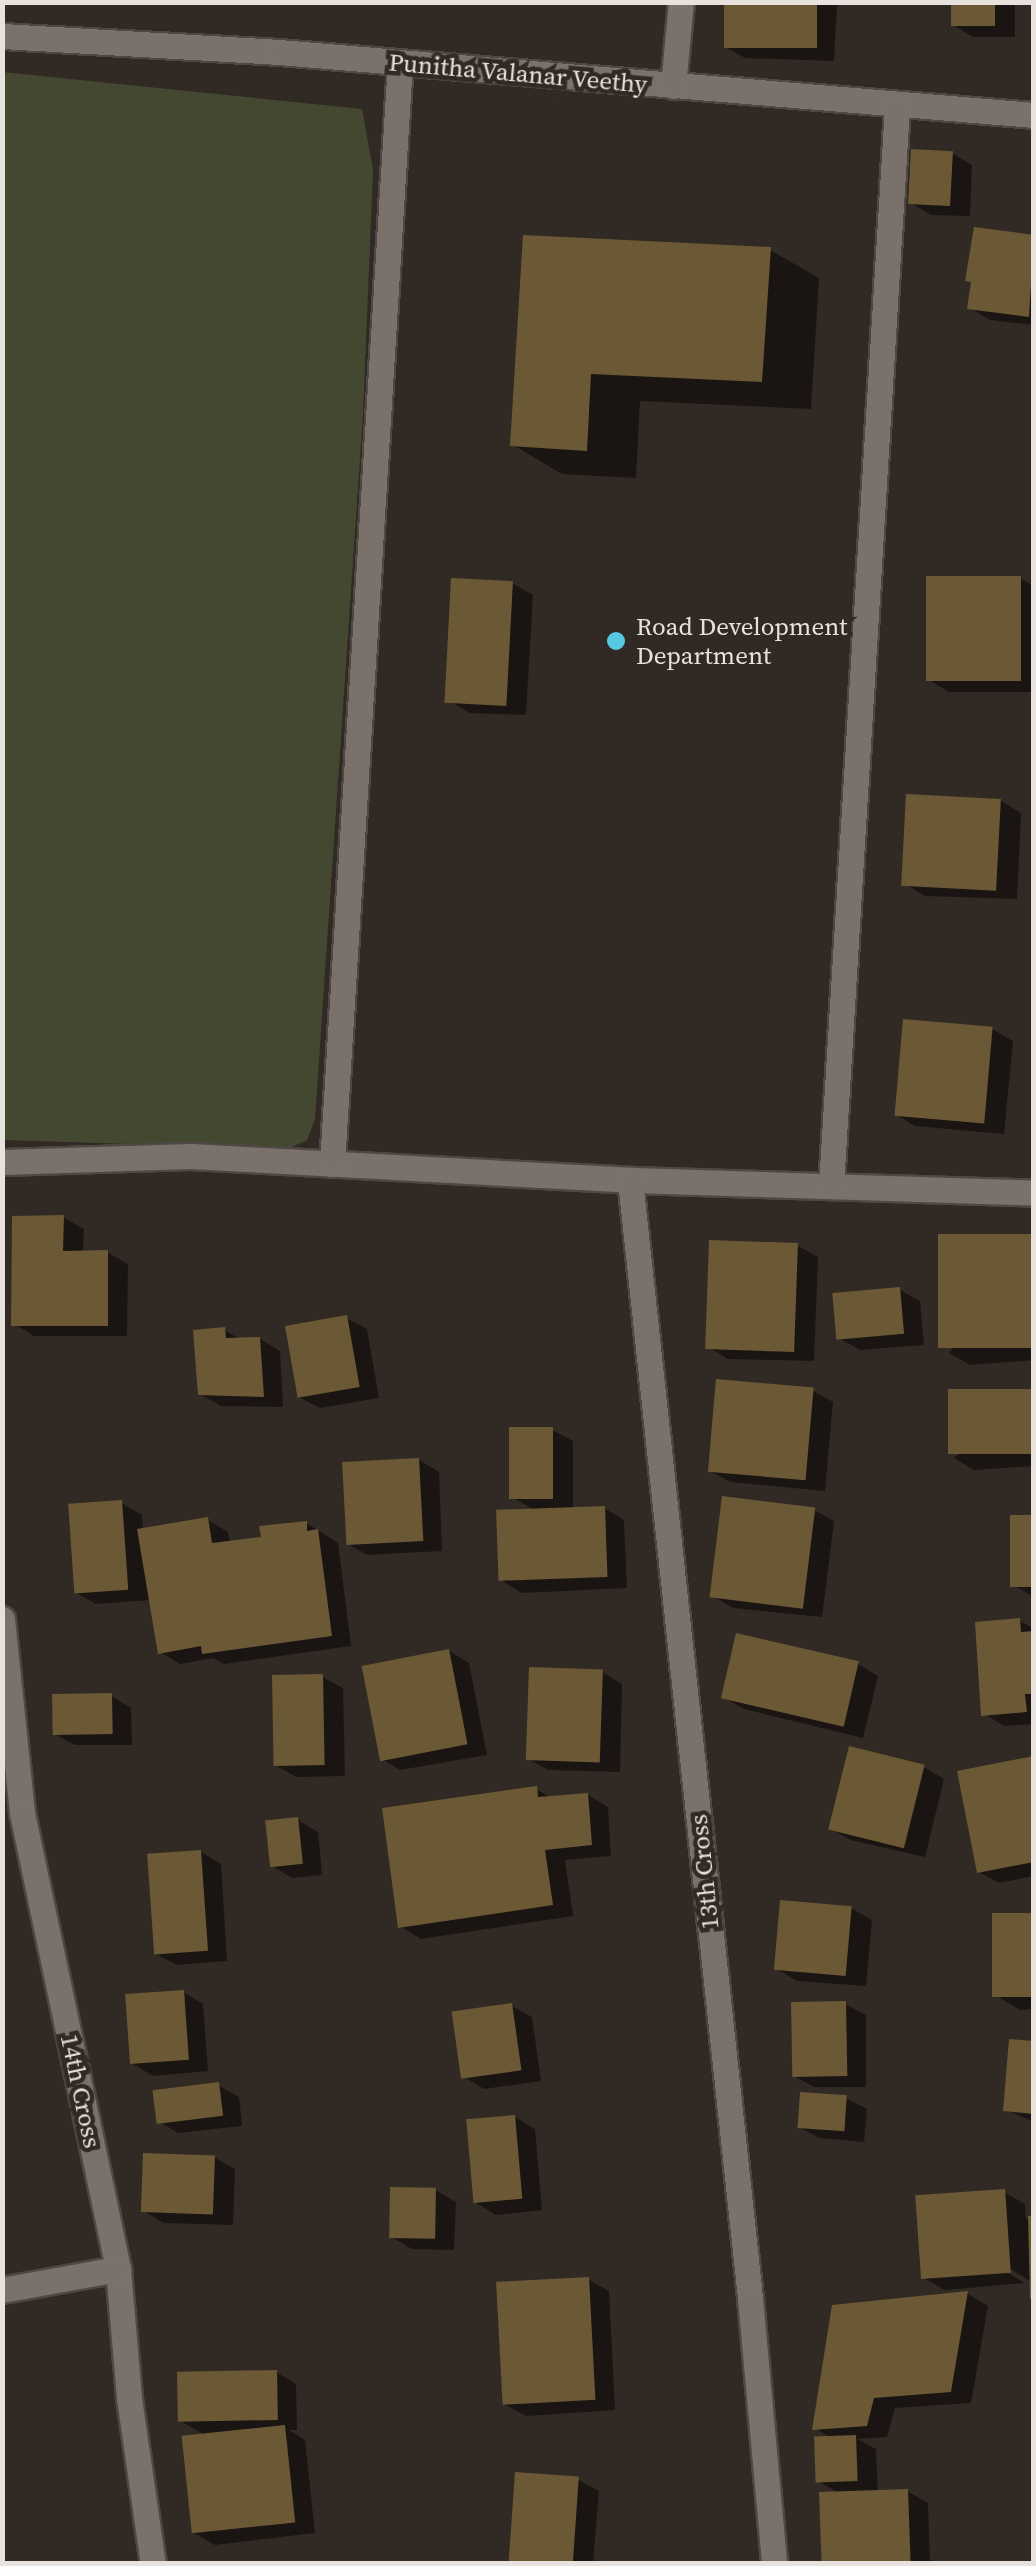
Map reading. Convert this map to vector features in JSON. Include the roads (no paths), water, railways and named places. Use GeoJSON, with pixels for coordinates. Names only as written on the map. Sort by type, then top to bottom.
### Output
{"type":"FeatureCollection","features":[{"type":"Feature","properties":{"kind":"street"},"geometry":{"type":"LineString","coordinates":[[673,86],[681,2]]}},
{"type":"Feature","properties":{"kind":"street","name":"Punitha Valanar Veethy"},"geometry":{"type":"LineString","coordinates":[[2,36],[1034,115]]}},
{"type":"Feature","properties":{"kind":"street"},"geometry":{"type":"LineString","coordinates":[[332,1164],[400,64]]}},
{"type":"Feature","properties":{"kind":"street"},"geometry":{"type":"LineString","coordinates":[[832,1186],[897,106]]}},
{"type":"Feature","properties":{"kind":"street"},"geometry":{"type":"LineString","coordinates":[[2,1162],[191,1156],[630,1180],[1034,1193]]}},
{"type":"Feature","properties":{"kind":"street","name":"13th Cross"},"geometry":{"type":"LineString","coordinates":[[630,1180],[748,2278],[774,2564]]}},
{"type":"Feature","properties":{"kind":"street","name":"14th Cross"},"geometry":{"type":"LineString","coordinates":[[2,1620],[22,1813],[118,2269],[129,2398],[152,2564]]}},
{"type":"Feature","properties":{"kind":"street"},"geometry":{"type":"LineString","coordinates":[[2,2290],[118,2269]]}},
{"type":"Feature","properties":{"kind":"place","name":"Road Development Department"},"geometry":{"type":"Point","coordinates":[616,641]}}]}
